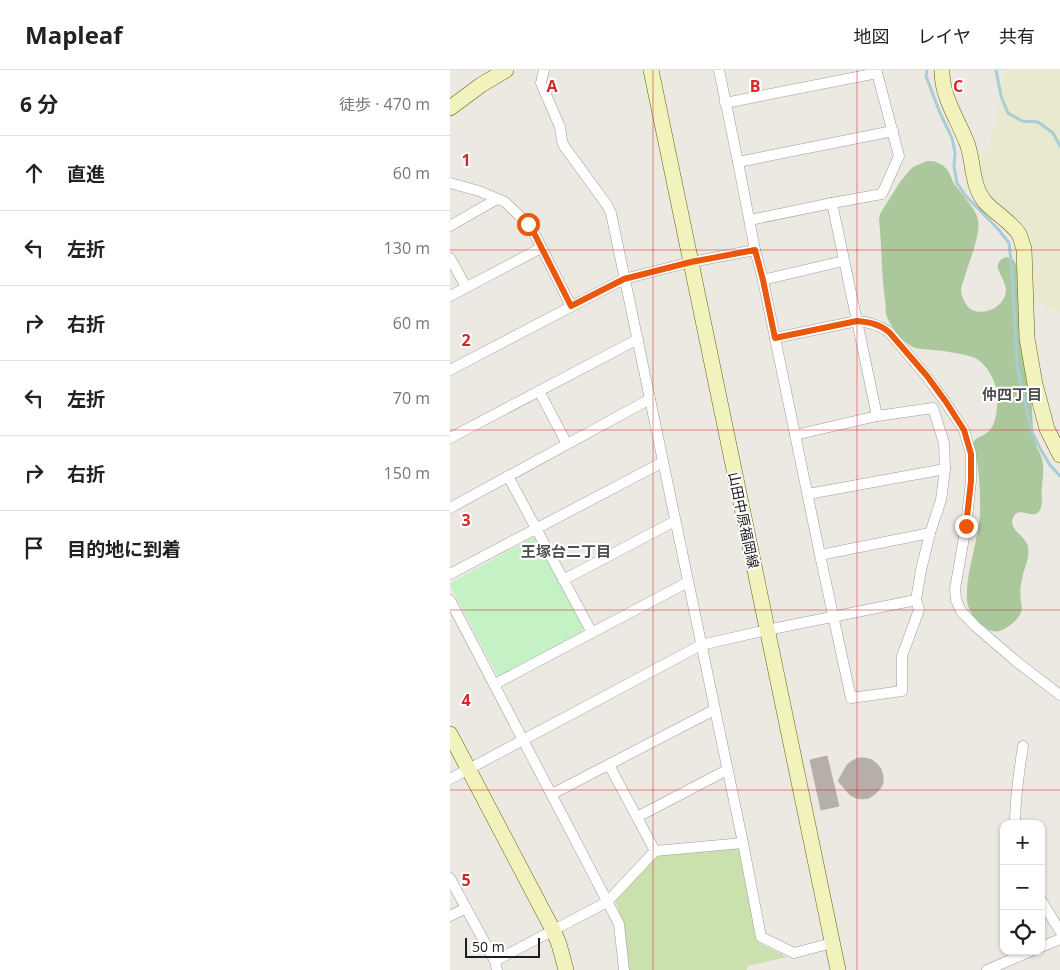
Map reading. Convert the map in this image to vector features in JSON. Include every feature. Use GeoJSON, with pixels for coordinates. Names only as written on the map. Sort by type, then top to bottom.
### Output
{"type":"FeatureCollection","features":[{"type":"Feature","properties":{"kind":"main road"},"geometry":{"type":"LineString","coordinates":[[450,108],[481,85],[506,70]]}},
{"type":"Feature","properties":{"kind":"main road","name":"山田中原福岡線"},"geometry":{"type":"LineString","coordinates":[[651,70],[838,970]]}},
{"type":"Feature","properties":{"kind":"main road"},"geometry":{"type":"LineString","coordinates":[[942,70],[942,78],[952,112],[967,144],[976,184],[984,201],[1019,234],[1024,248],[1027,338],[1030,356],[1047,429],[1060,455]]}},
{"type":"Feature","properties":{"kind":"main road"},"geometry":{"type":"LineString","coordinates":[[450,734],[560,944],[566,970]]}},
{"type":"Feature","properties":{"kind":"street"},"geometry":{"type":"LineString","coordinates":[[544,70],[541,83],[560,127],[564,146],[608,205],[613,224],[761,937],[794,952],[832,942]]}},
{"type":"Feature","properties":{"kind":"street"},"geometry":{"type":"LineString","coordinates":[[719,70],[755,250],[763,280],[794,435],[851,698],[902,690],[902,656],[919,610],[916,600],[921,570],[941,500],[945,469],[944,444],[933,408],[877,416],[794,435]]}},
{"type":"Feature","properties":{"kind":"street"},"geometry":{"type":"LineString","coordinates":[[725,103],[875,72],[899,156],[882,194],[750,220]]}},
{"type":"Feature","properties":{"kind":"street"},"geometry":{"type":"LineString","coordinates":[[738,162],[893,131]]}},
{"type":"Feature","properties":{"kind":"street"},"geometry":{"type":"LineString","coordinates":[[450,183],[480,191],[505,202],[528,224],[571,306]]}},
{"type":"Feature","properties":{"kind":"street"},"geometry":{"type":"LineString","coordinates":[[450,226],[497,199]]}},
{"type":"Feature","properties":{"kind":"street"},"geometry":{"type":"LineString","coordinates":[[832,204],[877,416]]}},
{"type":"Feature","properties":{"kind":"street"},"geometry":{"type":"LineString","coordinates":[[450,296],[541,248]]}},
{"type":"Feature","properties":{"kind":"street"},"geometry":{"type":"LineString","coordinates":[[450,370],[624,279],[691,262],[755,250]]}},
{"type":"Feature","properties":{"kind":"street"},"geometry":{"type":"LineString","coordinates":[[450,258],[466,288]]}},
{"type":"Feature","properties":{"kind":"street"},"geometry":{"type":"LineString","coordinates":[[763,280],[844,261]]}},
{"type":"Feature","properties":{"kind":"street"},"geometry":{"type":"LineString","coordinates":[[775,338],[857,321],[868,322],[882,327],[889,332],[927,376],[964,430],[971,454],[971,481],[966,526],[955,589],[956,600],[961,610],[975,626],[1017,662],[1060,694]]}},
{"type":"Feature","properties":{"kind":"street"},"geometry":{"type":"LineString","coordinates":[[450,438],[638,339]]}},
{"type":"Feature","properties":{"kind":"street"},"geometry":{"type":"LineString","coordinates":[[539,391],[567,444]]}},
{"type":"Feature","properties":{"kind":"street"},"geometry":{"type":"LineString","coordinates":[[450,508],[650,399]]}},
{"type":"Feature","properties":{"kind":"street"},"geometry":{"type":"LineString","coordinates":[[450,574],[663,462]]}},
{"type":"Feature","properties":{"kind":"street"},"geometry":{"type":"LineString","coordinates":[[808,494],[945,469]]}},
{"type":"Feature","properties":{"kind":"street"},"geometry":{"type":"LineString","coordinates":[[508,476],[592,633]]}},
{"type":"Feature","properties":{"kind":"street"},"geometry":{"type":"LineString","coordinates":[[563,580],[675,521]]}},
{"type":"Feature","properties":{"kind":"street"},"geometry":{"type":"LineString","coordinates":[[820,555],[930,534]]}},
{"type":"Feature","properties":{"kind":"street"},"geometry":{"type":"LineString","coordinates":[[495,684],[688,582]]}},
{"type":"Feature","properties":{"kind":"street"},"geometry":{"type":"LineString","coordinates":[[450,600],[619,924],[624,970]]}},
{"type":"Feature","properties":{"kind":"street"},"geometry":{"type":"LineString","coordinates":[[450,780],[701,645],[916,600]]}},
{"type":"Feature","properties":{"kind":"street"},"geometry":{"type":"LineString","coordinates":[[552,794],[714,710]]}},
{"type":"Feature","properties":{"kind":"street"},"geometry":{"type":"LineString","coordinates":[[1015,820],[1016,797],[1023,746]]}},
{"type":"Feature","properties":{"kind":"street"},"geometry":{"type":"LineString","coordinates":[[609,765],[655,851]]}},
{"type":"Feature","properties":{"kind":"street"},"geometry":{"type":"LineString","coordinates":[[637,817],[727,770]]}},
{"type":"Feature","properties":{"kind":"street"},"geometry":{"type":"LineString","coordinates":[[450,878],[496,965],[552,930],[607,902],[655,851],[743,843]]}},
{"type":"Feature","properties":{"kind":"street"},"geometry":{"type":"LineString","coordinates":[[1045,907],[1060,931]]}},
{"type":"Feature","properties":{"kind":"street"},"geometry":{"type":"LineString","coordinates":[[450,916],[466,908]]}},
{"type":"Feature","properties":{"kind":"street"},"geometry":{"type":"LineString","coordinates":[[1045,945],[1060,939]]}},
{"type":"Feature","properties":{"kind":"street"},"geometry":{"type":"LineString","coordinates":[[987,970],[1022,955]]}},
{"type":"Feature","properties":{"kind":"green space"},"geometry":{"type":"Polygon","coordinates":[[[1004,70],[1060,70],[1060,314],[1033,298],[1030,234],[986,193],[976,155],[989,148],[1004,70]]]}},
{"type":"Feature","properties":{"kind":"green space"},"geometry":{"type":"Polygon","coordinates":[[[927,161],[936,162],[946,169],[977,216],[978,233],[961,289],[963,299],[968,307],[977,312],[983,312],[999,305],[1003,300],[1006,289],[998,266],[1002,259],[1006,257],[1013,259],[1018,271],[1019,314],[1031,388],[1033,429],[1036,446],[1043,463],[1042,502],[1037,513],[1017,513],[1012,521],[1015,529],[1027,543],[1028,559],[1021,585],[1021,612],[1013,623],[1000,631],[991,631],[981,624],[970,611],[967,600],[968,576],[980,515],[979,473],[973,444],[976,439],[991,429],[993,424],[997,402],[994,382],[986,368],[975,358],[911,346],[894,329],[886,313],[880,214],[909,171],[913,167],[927,161]]]}},
{"type":"Feature","properties":{"kind":"green space"},"geometry":{"type":"Polygon","coordinates":[[[532,538],[537,538],[584,627],[581,633],[497,675],[450,585],[532,538]]]}},
{"type":"Feature","properties":{"kind":"green space"},"geometry":{"type":"Polygon","coordinates":[[[739,846],[759,943],[787,957],[747,966],[747,970],[629,970],[624,927],[615,900],[654,856],[739,846]]]}},
{"type":"Feature","properties":{"kind":"building"},"geometry":{"type":"Polygon","coordinates":[[[827,756],[839,806],[821,810],[810,760],[827,756]]]}},
{"type":"Feature","properties":{"kind":"building"},"geometry":{"type":"Polygon","coordinates":[[[858,758],[872,760],[881,769],[883,776],[883,783],[880,789],[869,798],[856,798],[850,795],[838,781],[847,765],[858,758]]]}},
{"type":"Feature","properties":{"kind":"waterway"},"geometry":{"type":"LineString","coordinates":[[927,70],[926,76],[952,138],[957,183],[965,195],[1009,243],[1017,365],[1026,407],[1032,432],[1050,465],[1060,476]]}},
{"type":"Feature","properties":{"kind":"waterway"},"geometry":{"type":"LineString","coordinates":[[996,70],[1001,96],[1008,113],[1022,121],[1038,122],[1053,133],[1060,146]]}},
{"type":"Feature","properties":{"kind":"district","name":"仲四丁目"},"geometry":{"type":"Point","coordinates":[1012,394]}},
{"type":"Feature","properties":{"kind":"district","name":"王塚台二丁目"},"geometry":{"type":"Point","coordinates":[566,551]}},
{"type":"Feature","properties":{"kind":"route"},"geometry":{"type":"LineString","coordinates":[[528,224],[571,306],[624,279],[691,262],[755,250],[775,338],[857,321],[868,322],[882,327],[889,332],[927,376],[964,430],[971,454],[971,481],[966,526]]}}]}
